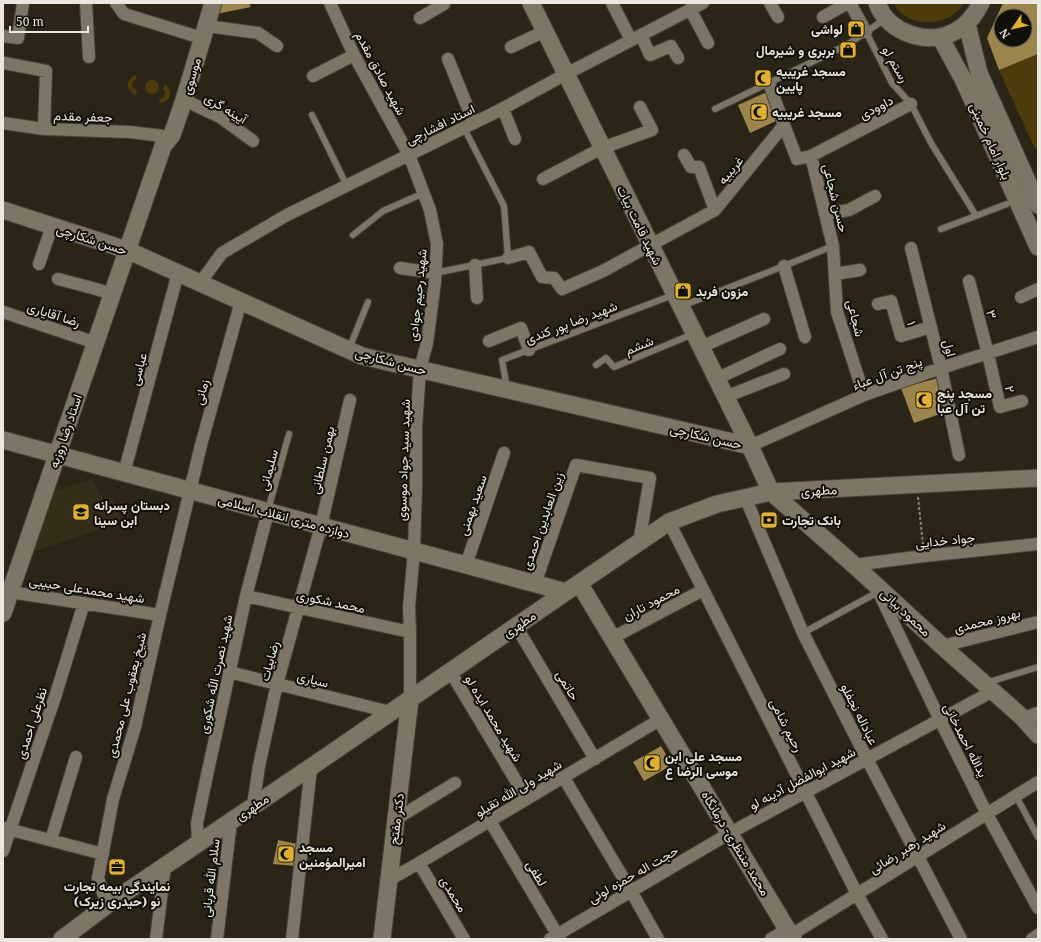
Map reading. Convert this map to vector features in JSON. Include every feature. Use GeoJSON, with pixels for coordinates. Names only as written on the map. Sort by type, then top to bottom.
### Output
{"type":"FeatureCollection","features":[{"type":"Feature","properties":{"kind":"main road","name":"موسوی"},"geometry":{"type":"LineString","coordinates":[[128,250],[163,141],[202,3]]}},
{"type":"Feature","properties":{"kind":"main road","name":"موسوی"},"geometry":{"type":"LineString","coordinates":[[163,141],[172,135],[214,3]]}},
{"type":"Feature","properties":{"kind":"main road","name":"شهید قامت بیات"},"geometry":{"type":"LineString","coordinates":[[531,3],[750,446],[771,492]]}},
{"type":"Feature","properties":{"kind":"main road"},"geometry":{"type":"LineString","coordinates":[[877,3],[886,18],[897,28],[911,35],[925,38],[940,37],[954,32],[967,24],[981,3]]}},
{"type":"Feature","properties":{"kind":"main road","name":"بلوار امام خمینی"},"geometry":{"type":"LineString","coordinates":[[967,24],[979,72],[1038,205]]}},
{"type":"Feature","properties":{"kind":"main road","name":"بلوار امام خمینی"},"geometry":{"type":"LineString","coordinates":[[940,37],[963,79],[1038,247]]}},
{"type":"Feature","properties":{"kind":"main road","name":"حسن شکارچی"},"geometry":{"type":"LineString","coordinates":[[3,210],[128,250],[362,356],[750,446]]}},
{"type":"Feature","properties":{"kind":"main road","name":"استاد رضا روزبه"},"geometry":{"type":"LineString","coordinates":[[6,599],[128,250]]}},
{"type":"Feature","properties":{"kind":"main road","name":"دوازده متری انقلاب اسلامی"},"geometry":{"type":"LineString","coordinates":[[3,440],[535,584],[573,587]]}},
{"type":"Feature","properties":{"kind":"main road","name":"مطهری"},"geometry":{"type":"LineString","coordinates":[[62,939],[77,933],[107,906],[669,522],[717,504],[771,492],[1038,478]]}},
{"type":"Feature","properties":{"kind":"main road","name":"محمود بیاتی"},"geometry":{"type":"LineString","coordinates":[[771,492],[989,687],[1030,715],[1038,736]]}},
{"type":"Feature","properties":{"kind":"main road","name":"محمد منتظری- درمانگاه"},"geometry":{"type":"LineString","coordinates":[[573,587],[612,638],[790,934]]}},
{"type":"Feature","properties":{"kind":"main road","name":"دکتر مفتح"},"geometry":{"type":"LineString","coordinates":[[382,939],[410,698]]}},
{"type":"Feature","properties":{"kind":"street"},"geometry":{"type":"LineString","coordinates":[[3,36],[18,38],[23,3]]}},
{"type":"Feature","properties":{"kind":"street"},"geometry":{"type":"LineString","coordinates":[[86,3],[89,57]]}},
{"type":"Feature","properties":{"kind":"street"},"geometry":{"type":"LineString","coordinates":[[116,3],[124,14],[192,35]]}},
{"type":"Feature","properties":{"kind":"street","name":"شهید صادق مقدم"},"geometry":{"type":"LineString","coordinates":[[330,3],[354,55],[409,155]]}},
{"type":"Feature","properties":{"kind":"street"},"geometry":{"type":"LineString","coordinates":[[420,18],[444,3]]}},
{"type":"Feature","properties":{"kind":"street"},"geometry":{"type":"LineString","coordinates":[[612,3],[636,38],[650,55],[671,46],[678,58]]}},
{"type":"Feature","properties":{"kind":"street","name":"استاد افشارچی"},"geometry":{"type":"LineString","coordinates":[[200,283],[222,253],[287,215],[469,126],[703,3]]}},
{"type":"Feature","properties":{"kind":"street"},"geometry":{"type":"LineString","coordinates":[[770,3],[778,17]]}},
{"type":"Feature","properties":{"kind":"street"},"geometry":{"type":"LineString","coordinates":[[823,17],[849,3],[866,32]]}},
{"type":"Feature","properties":{"kind":"street"},"geometry":{"type":"LineString","coordinates":[[690,9],[708,43]]}},
{"type":"Feature","properties":{"kind":"street"},"geometry":{"type":"LineString","coordinates":[[207,26],[258,33],[277,46]]}},
{"type":"Feature","properties":{"kind":"street"},"geometry":{"type":"LineString","coordinates":[[511,47],[545,31]]}},
{"type":"Feature","properties":{"kind":"street"},"geometry":{"type":"LineString","coordinates":[[313,76],[354,55]]}},
{"type":"Feature","properties":{"kind":"street"},"geometry":{"type":"LineString","coordinates":[[448,59],[469,126]]}},
{"type":"Feature","properties":{"kind":"street"},"geometry":{"type":"LineString","coordinates":[[4,63],[46,71],[44,129]]}},
{"type":"Feature","properties":{"kind":"street"},"geometry":{"type":"LineString","coordinates":[[769,83],[797,159],[811,156]]}},
{"type":"Feature","properties":{"kind":"street","name":"آیینه گری"},"geometry":{"type":"LineString","coordinates":[[184,100],[220,117],[253,141]]}},
{"type":"Feature","properties":{"kind":"street","name":"داوودی"},"geometry":{"type":"LineString","coordinates":[[811,156],[911,104]]}},
{"type":"Feature","properties":{"kind":"street"},"geometry":{"type":"LineString","coordinates":[[543,180],[602,148],[652,130],[640,107]]}},
{"type":"Feature","properties":{"kind":"street"},"geometry":{"type":"LineString","coordinates":[[502,109],[515,139]]}},
{"type":"Feature","properties":{"kind":"street","name":"جعفر مقدم"},"geometry":{"type":"LineString","coordinates":[[3,123],[44,129],[130,132],[163,141]]}},
{"type":"Feature","properties":{"kind":"street","name":"غریبیه"},"geometry":{"type":"LineString","coordinates":[[508,258],[529,252],[542,277],[554,278],[562,289],[603,270],[715,210],[784,125]]}},
{"type":"Feature","properties":{"kind":"street","name":"شهید رحیم جوادی"},"geometry":{"type":"LineString","coordinates":[[409,155],[430,210],[437,244],[435,282],[427,343],[420,369]]}},
{"type":"Feature","properties":{"kind":"street"},"geometry":{"type":"LineString","coordinates":[[684,156],[690,167],[699,166],[715,210]]}},
{"type":"Feature","properties":{"kind":"street","name":"حسن شجاعی"},"geometry":{"type":"LineString","coordinates":[[811,156],[833,246]]}},
{"type":"Feature","properties":{"kind":"street"},"geometry":{"type":"LineString","coordinates":[[825,214],[849,210],[875,196]]}},
{"type":"Feature","properties":{"kind":"street"},"geometry":{"type":"LineString","coordinates":[[39,264],[52,226]]}},
{"type":"Feature","properties":{"kind":"street","name":"شجاعی"},"geometry":{"type":"LineString","coordinates":[[833,246],[837,312],[864,395]]}},
{"type":"Feature","properties":{"kind":"street","name":"اول"},"geometry":{"type":"LineString","coordinates":[[911,248],[941,368],[959,455]]}},
{"type":"Feature","properties":{"kind":"street"},"geometry":{"type":"LineString","coordinates":[[476,265],[477,298]]}},
{"type":"Feature","properties":{"kind":"street"},"geometry":{"type":"LineString","coordinates":[[784,266],[805,337]]}},
{"type":"Feature","properties":{"kind":"street"},"geometry":{"type":"LineString","coordinates":[[400,268],[435,273]]}},
{"type":"Feature","properties":{"kind":"street"},"geometry":{"type":"LineString","coordinates":[[835,274],[860,270]]}},
{"type":"Feature","properties":{"kind":"street","name":"عباسی"},"geometry":{"type":"LineString","coordinates":[[124,473],[178,273]]}},
{"type":"Feature","properties":{"kind":"street"},"geometry":{"type":"LineString","coordinates":[[58,279],[112,294]]}},
{"type":"Feature","properties":{"kind":"street","name":"۳"},"geometry":{"type":"LineString","coordinates":[[969,281],[988,354]]}},
{"type":"Feature","properties":{"kind":"street"},"geometry":{"type":"LineString","coordinates":[[1021,297],[1038,289]]}},
{"type":"Feature","properties":{"kind":"street","name":"زمانی"},"geometry":{"type":"LineString","coordinates":[[190,491],[215,393],[241,301]]}},
{"type":"Feature","properties":{"kind":"street","name":"۱"},"geometry":{"type":"LineString","coordinates":[[878,304],[892,301],[900,336],[931,327]]}},
{"type":"Feature","properties":{"kind":"street","name":"رضا آقایاری"},"geometry":{"type":"LineString","coordinates":[[3,312],[96,343]]}},
{"type":"Feature","properties":{"kind":"street"},"geometry":{"type":"LineString","coordinates":[[697,340],[764,319]]}},
{"type":"Feature","properties":{"kind":"street"},"geometry":{"type":"LineString","coordinates":[[489,341],[521,328],[529,350]]}},
{"type":"Feature","properties":{"kind":"street","name":"پنج تن آل عباء"},"geometry":{"type":"LineString","coordinates":[[750,446],[864,395],[941,368],[1038,338]]}},
{"type":"Feature","properties":{"kind":"street"},"geometry":{"type":"LineString","coordinates":[[716,379],[780,349]]}},
{"type":"Feature","properties":{"kind":"street","name":"۲"},"geometry":{"type":"LineString","coordinates":[[988,354],[1000,407],[1022,402]]}},
{"type":"Feature","properties":{"kind":"street","name":"شهید سید جواد موسوی"},"geometry":{"type":"LineString","coordinates":[[410,698],[409,607],[414,551],[416,427],[420,369]]}},
{"type":"Feature","properties":{"kind":"street"},"geometry":{"type":"LineString","coordinates":[[725,397],[784,374]]}},
{"type":"Feature","properties":{"kind":"street","name":"بهمن سلطانی"},"geometry":{"type":"LineString","coordinates":[[321,526],[350,400]]}},
{"type":"Feature","properties":{"kind":"street","name":"سعید بهمنی"},"geometry":{"type":"LineString","coordinates":[[466,565],[504,453]]}},
{"type":"Feature","properties":{"kind":"street","name":"زین العابدین احمدی"},"geometry":{"type":"LineString","coordinates":[[535,584],[576,465],[650,478],[639,543]]}},
{"type":"Feature","properties":{"kind":"street","name":"شیخ یعقوب علی محمدی"},"geometry":{"type":"LineString","coordinates":[[107,906],[98,878],[113,799],[135,727],[190,491]]}},
{"type":"Feature","properties":{"kind":"street","name":"عباداله نجفلو"},"geometry":{"type":"LineString","coordinates":[[745,497],[803,633],[961,939]]}},
{"type":"Feature","properties":{"kind":"street","name":"شهید نصرت الله شکوری"},"geometry":{"type":"LineString","coordinates":[[198,843],[197,823],[206,780],[246,596],[268,512]]}},
{"type":"Feature","properties":{"kind":"street","name":"رحیم شامی"},"geometry":{"type":"LineString","coordinates":[[669,522],[857,894],[882,939]]}},
{"type":"Feature","properties":{"kind":"street","name":"رضابیات"},"geometry":{"type":"LineString","coordinates":[[253,806],[259,766],[277,684],[321,526]]}},
{"type":"Feature","properties":{"kind":"street","name":"جواد خدایی"},"geometry":{"type":"LineString","coordinates":[[854,565],[1038,544]]}},
{"type":"Feature","properties":{"kind":"street","name":"یدالله احمدخانی"},"geometry":{"type":"LineString","coordinates":[[876,587],[987,814],[1038,908]]}},
{"type":"Feature","properties":{"kind":"street","name":"محمود تاران"},"geometry":{"type":"LineString","coordinates":[[612,638],[703,590]]}},
{"type":"Feature","properties":{"kind":"street","name":"محمد شکوری"},"geometry":{"type":"LineString","coordinates":[[246,596],[410,632]]}},
{"type":"Feature","properties":{"kind":"street","name":"شهید محمدعلی حبیبی"},"geometry":{"type":"LineString","coordinates":[[6,599],[84,603],[160,615]]}},
{"type":"Feature","properties":{"kind":"street","name":"نظرعلی احمدی"},"geometry":{"type":"LineString","coordinates":[[3,851],[7,829],[56,694],[84,603]]}},
{"type":"Feature","properties":{"kind":"street","name":"بهروز محمدی"},"geometry":{"type":"LineString","coordinates":[[942,646],[1038,622]]}},
{"type":"Feature","properties":{"kind":"street","name":"حاتمی"},"geometry":{"type":"LineString","coordinates":[[516,626],[595,759]]}},
{"type":"Feature","properties":{"kind":"street","name":"شهید محمد ایده لو"},"geometry":{"type":"LineString","coordinates":[[450,671],[527,799]]}},
{"type":"Feature","properties":{"kind":"street","name":"سیاری"},"geometry":{"type":"LineString","coordinates":[[229,672],[390,712]]}},
{"type":"Feature","properties":{"kind":"street","name":"شهید ابوالفضل آدینه لو"},"geometry":{"type":"LineString","coordinates":[[730,833],[940,720],[989,687]]}},
{"type":"Feature","properties":{"kind":"street","name":"شهید ولی الله تقیلو"},"geometry":{"type":"LineString","coordinates":[[389,880],[564,778],[661,719]]}},
{"type":"Feature","properties":{"kind":"street"},"geometry":{"type":"LineString","coordinates":[[50,840],[76,757]]}},
{"type":"Feature","properties":{"kind":"street"},"geometry":{"type":"LineString","coordinates":[[292,939],[311,767]]}},
{"type":"Feature","properties":{"kind":"street"},"geometry":{"type":"LineString","coordinates":[[564,778],[658,939]]}},
{"type":"Feature","properties":{"kind":"street","name":"شهید رهبر رضائی"},"geometry":{"type":"LineString","coordinates":[[771,939],[790,934],[1038,782]]}},
{"type":"Feature","properties":{"kind":"street"},"geometry":{"type":"LineString","coordinates":[[396,819],[455,783]]}},
{"type":"Feature","properties":{"kind":"street","name":"سلام الله قربانی"},"geometry":{"type":"LineString","coordinates":[[217,939],[231,821]]}},
{"type":"Feature","properties":{"kind":"street","name":"لطفی"},"geometry":{"type":"LineString","coordinates":[[490,821],[556,938]]}},
{"type":"Feature","properties":{"kind":"street"},"geometry":{"type":"LineString","coordinates":[[7,829],[103,854]]}},
{"type":"Feature","properties":{"kind":"street","name":"حجت اله حمزه لوئی"},"geometry":{"type":"LineString","coordinates":[[556,938],[631,891],[730,833]]}},
{"type":"Feature","properties":{"kind":"street","name":"محمدی"},"geometry":{"type":"LineString","coordinates":[[419,863],[464,939]]}},
{"type":"Feature","properties":{"kind":"street"},"geometry":{"type":"LineString","coordinates":[[156,939],[165,866]]}},
{"type":"Feature","properties":{"kind":"street"},"geometry":{"type":"LineString","coordinates":[[1032,939],[1038,935]]}},
{"type":"Feature","properties":{"kind":"lane"},"geometry":{"type":"LineString","coordinates":[[715,109],[846,45],[886,18]]}},
{"type":"Feature","properties":{"kind":"lane","name":"رستم لو"},"geometry":{"type":"LineString","coordinates":[[866,32],[892,83],[911,104],[931,143],[975,214],[973,218]]}},
{"type":"Feature","properties":{"kind":"lane"},"geometry":{"type":"LineString","coordinates":[[312,115],[347,186]]}},
{"type":"Feature","properties":{"kind":"lane"},"geometry":{"type":"LineString","coordinates":[[435,273],[508,258],[504,206],[469,126]]}},
{"type":"Feature","properties":{"kind":"lane"},"geometry":{"type":"LineString","coordinates":[[353,235],[383,211],[424,193]]}},
{"type":"Feature","properties":{"kind":"lane"},"geometry":{"type":"LineString","coordinates":[[941,229],[1007,204]]}},
{"type":"Feature","properties":{"kind":"lane","name":"شهید رضا پور کندی"},"geometry":{"type":"LineString","coordinates":[[508,389],[502,360],[678,300],[784,266],[833,246]]}},
{"type":"Feature","properties":{"kind":"lane"},"geometry":{"type":"LineString","coordinates":[[349,350],[368,302]]}},
{"type":"Feature","properties":{"kind":"lane","name":"ششم"},"geometry":{"type":"LineString","coordinates":[[596,365],[606,358],[614,367],[697,340]]}},
{"type":"Feature","properties":{"kind":"lane","name":"سلیمانی"},"geometry":{"type":"LineString","coordinates":[[268,512],[289,434]]}},
{"type":"Feature","properties":{"kind":"lane"},"geometry":{"type":"LineString","coordinates":[[803,633],[876,587]]}},
{"type":"Feature","properties":{"kind":"lane"},"geometry":{"type":"LineString","coordinates":[[989,687],[1038,667]]}},
{"type":"Feature","properties":{"kind":"lane"},"geometry":{"type":"LineString","coordinates":[[1016,796],[1038,837]]}},
{"type":"Feature","properties":{"kind":"path"},"geometry":{"type":"LineString","coordinates":[[917,484],[924,556]]}},
{"type":"Feature","properties":{"kind":"shaded area"},"geometry":{"type":"Polygon","coordinates":[[[894,3],[964,3],[951,16],[933,22],[924,22],[906,17],[899,11],[894,3]]]}},
{"type":"Feature","properties":{"kind":"shaded area"},"geometry":{"type":"Polygon","coordinates":[[[1038,54],[1038,148],[1035,149],[999,70],[1038,54]]]}},
{"type":"Feature","properties":{"kind":"shaded area"},"geometry":{"type":"Polygon","coordinates":[[[136,75],[136,79],[132,85],[137,90],[136,95],[128,88],[128,82],[136,75]]]}},
{"type":"Feature","properties":{"kind":"shaded area"},"geometry":{"type":"Polygon","coordinates":[[[152,80],[157,82],[159,87],[157,92],[152,94],[147,92],[145,87],[147,82],[152,80]]]}},
{"type":"Feature","properties":{"kind":"shaded area"},"geometry":{"type":"Polygon","coordinates":[[[165,84],[170,90],[170,96],[166,101],[159,103],[160,99],[165,95],[163,89],[165,84]]]}},
{"type":"Feature","properties":{"kind":"shaded area","name":"دبستان پسرانه ابن سینا"},"geometry":{"type":"Polygon","coordinates":[[[93,479],[103,502],[113,498],[122,522],[30,553],[50,492],[93,479]]]}},
{"type":"Feature","properties":{"kind":"building"},"geometry":{"type":"Polygon","coordinates":[[[220,3],[249,3],[251,7],[216,14],[220,3]]]}},
{"type":"Feature","properties":{"kind":"building"},"geometry":{"type":"Polygon","coordinates":[[[1003,3],[1038,3],[1038,54],[999,70],[987,38],[993,25],[993,48],[1033,48],[1033,8],[1001,8],[1003,3]]]}},
{"type":"Feature","properties":{"kind":"building","name":"مسجد غریبیه"},"geometry":{"type":"Polygon","coordinates":[[[769,91],[782,118],[750,133],[738,105],[769,91]]]}},
{"type":"Feature","properties":{"kind":"building","name":"مسجد پنج تن آل عبا"},"geometry":{"type":"Polygon","coordinates":[[[938,378],[946,412],[914,423],[901,388],[938,378]]]}},
{"type":"Feature","properties":{"kind":"building","name":"مسجد علی ابن موسی الرضا ع"},"geometry":{"type":"Polygon","coordinates":[[[661,746],[672,765],[644,781],[633,762],[661,746]]]}},
{"type":"Feature","properties":{"kind":"building","name":"مسجد امیرالمؤمنین"},"geometry":{"type":"Polygon","coordinates":[[[278,840],[298,844],[296,866],[273,864],[278,840]]]}},
{"type":"Feature","properties":{"kind":"place","name":"لواشی"},"geometry":{"type":"Point","coordinates":[856,29]}},
{"type":"Feature","properties":{"kind":"place","name":"بربری و شیرمال"},"geometry":{"type":"Point","coordinates":[848,50]}},
{"type":"Feature","properties":{"kind":"place","name":"مسجد غریبیه پایین"},"geometry":{"type":"Point","coordinates":[763,78]}},
{"type":"Feature","properties":{"kind":"place","name":"مسجد غریبیه"},"geometry":{"type":"Point","coordinates":[759,112]}},
{"type":"Feature","properties":{"kind":"place","name":"مزون فربد"},"geometry":{"type":"Point","coordinates":[683,291]}},
{"type":"Feature","properties":{"kind":"place","name":"مسجد پنج تن آل عبا"},"geometry":{"type":"Point","coordinates":[924,400]}},
{"type":"Feature","properties":{"kind":"place","name":"دبستان پسرانه ابن سینا"},"geometry":{"type":"Point","coordinates":[81,512]}},
{"type":"Feature","properties":{"kind":"place","name":"بانک تجارت"},"geometry":{"type":"Point","coordinates":[769,520]}},
{"type":"Feature","properties":{"kind":"place","name":"مسجد علی ابن موسی الرضا ع"},"geometry":{"type":"Point","coordinates":[652,763]}},
{"type":"Feature","properties":{"kind":"place","name":"مسجد امیرالمؤمنین"},"geometry":{"type":"Point","coordinates":[286,854]}},
{"type":"Feature","properties":{"kind":"place","name":"نمایندگی بیمه تجارت نو (حیدری زیرک)"},"geometry":{"type":"Point","coordinates":[117,867]}}]}
